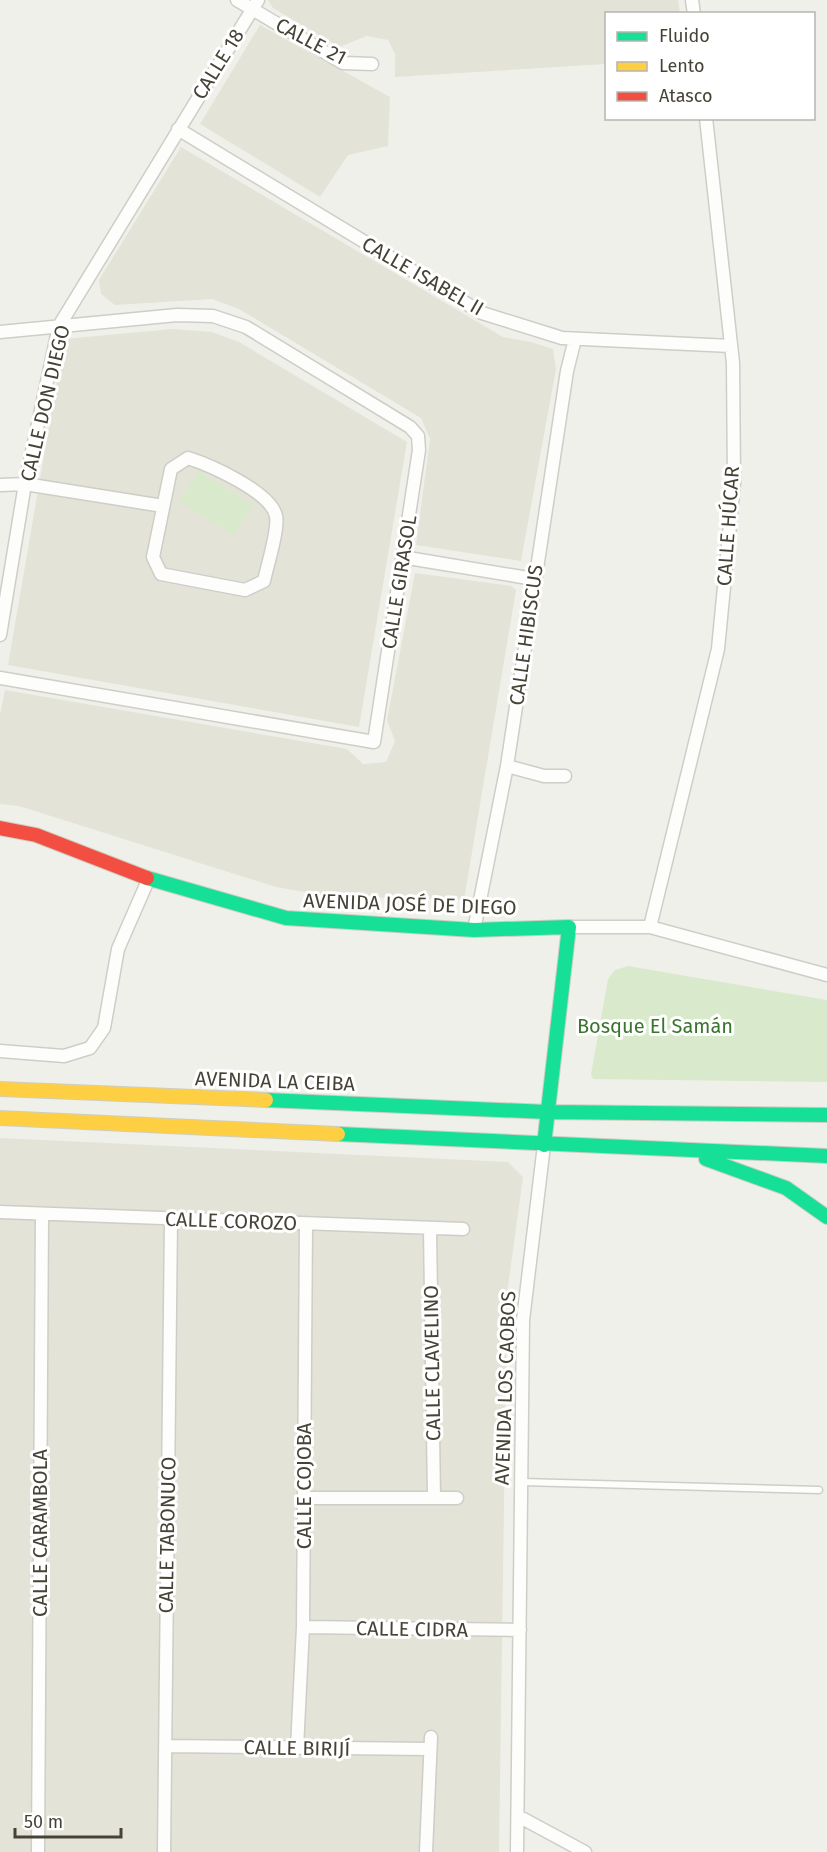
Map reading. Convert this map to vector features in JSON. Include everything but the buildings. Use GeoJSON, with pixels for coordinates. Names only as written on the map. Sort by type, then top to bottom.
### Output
{"type":"FeatureCollection","features":[{"type":"Feature","properties":{"kind":"main road","name":"AVENIDA JOSÉ DE DIEGO"},"geometry":{"type":"LineString","coordinates":[[0,828],[36,835],[168,886],[286,918],[474,930],[569,927]]}},
{"type":"Feature","properties":{"kind":"main road","name":"AVENIDA LOS CAOBOS"},"geometry":{"type":"LineString","coordinates":[[544,1145],[569,927]]}},
{"type":"Feature","properties":{"kind":"main road","name":"AVENIDA LA CEIBA"},"geometry":{"type":"LineString","coordinates":[[0,1089],[548,1112],[827,1114]]}},
{"type":"Feature","properties":{"kind":"main road"},"geometry":{"type":"LineString","coordinates":[[0,1118],[544,1145],[827,1156]]}},
{"type":"Feature","properties":{"kind":"main road"},"geometry":{"type":"LineString","coordinates":[[682,1151],[788,1188],[827,1217]]}},
{"type":"Feature","properties":{"kind":"street","name":"CALLE 21"},"geometry":{"type":"LineString","coordinates":[[237,0],[255,5],[343,63],[372,64]]}},
{"type":"Feature","properties":{"kind":"street","name":"CALLE 18"},"geometry":{"type":"LineString","coordinates":[[178,129],[255,5]]}},
{"type":"Feature","properties":{"kind":"street","name":"CALLE HÚCAR"},"geometry":{"type":"LineString","coordinates":[[650,927],[718,649],[734,483],[731,346],[706,120]]}},
{"type":"Feature","properties":{"kind":"street","name":"CALLE DON DIEGO"},"geometry":{"type":"LineString","coordinates":[[0,635],[25,484],[59,326],[178,129]]}},
{"type":"Feature","properties":{"kind":"street","name":"CALLE ISABEL II"},"geometry":{"type":"LineString","coordinates":[[178,129],[482,313],[562,338],[731,346]]}},
{"type":"Feature","properties":{"kind":"street","name":"CALLE GIRASOL"},"geometry":{"type":"LineString","coordinates":[[0,332],[177,315],[213,316],[246,327],[410,427],[418,436],[419,450],[374,742],[0,678]]}},
{"type":"Feature","properties":{"kind":"street","name":"CALLE HIBISCUS"},"geometry":{"type":"LineString","coordinates":[[474,930],[507,765],[567,371],[575,339]]}},
{"type":"Feature","properties":{"kind":"street"},"geometry":{"type":"LineString","coordinates":[[188,458],[214,466],[271,504],[277,518],[264,581],[245,590],[161,574],[153,557],[163,506],[171,469],[188,458]]}},
{"type":"Feature","properties":{"kind":"street"},"geometry":{"type":"LineString","coordinates":[[0,484],[25,484],[163,506]]}},
{"type":"Feature","properties":{"kind":"street"},"geometry":{"type":"LineString","coordinates":[[402,557],[534,579]]}},
{"type":"Feature","properties":{"kind":"street"},"geometry":{"type":"LineString","coordinates":[[507,765],[544,776],[565,776]]}},
{"type":"Feature","properties":{"kind":"street"},"geometry":{"type":"LineString","coordinates":[[0,1051],[64,1056],[90,1048],[104,1028],[118,949],[149,878]]}},
{"type":"Feature","properties":{"kind":"street","name":"AVENIDA JOSÉ DE DIEGO"},"geometry":{"type":"LineString","coordinates":[[569,927],[650,927],[827,975]]}},
{"type":"Feature","properties":{"kind":"street","name":"AVENIDA LOS CAOBOS"},"geometry":{"type":"LineString","coordinates":[[517,1852],[523,1320],[544,1145]]}},
{"type":"Feature","properties":{"kind":"street","name":"CALLE COROZO"},"geometry":{"type":"LineString","coordinates":[[0,1212],[463,1229]]}},
{"type":"Feature","properties":{"kind":"street","name":"CALLE CARAMBOLA"},"geometry":{"type":"LineString","coordinates":[[39,1852],[42,1214]]}},
{"type":"Feature","properties":{"kind":"street","name":"CALLE TABONUCO"},"geometry":{"type":"LineString","coordinates":[[164,1852],[171,1219]]}},
{"type":"Feature","properties":{"kind":"street","name":"CALLE COJOBA"},"geometry":{"type":"LineString","coordinates":[[297,1748],[303,1627],[306,1224]]}},
{"type":"Feature","properties":{"kind":"street","name":"CALLE CLAVELINO"},"geometry":{"type":"LineString","coordinates":[[430,1228],[435,1498]]}},
{"type":"Feature","properties":{"kind":"street"},"geometry":{"type":"LineString","coordinates":[[304,1498],[457,1498]]}},
{"type":"Feature","properties":{"kind":"street","name":"CALLE CIDRA"},"geometry":{"type":"LineString","coordinates":[[303,1627],[520,1630]]}},
{"type":"Feature","properties":{"kind":"street","name":"CALLE BIRIJÍ"},"geometry":{"type":"LineString","coordinates":[[165,1746],[297,1748],[430,1743],[426,1852]]}},
{"type":"Feature","properties":{"kind":"street"},"geometry":{"type":"LineString","coordinates":[[518,1815],[585,1852]]}},
{"type":"Feature","properties":{"kind":"lane"},"geometry":{"type":"LineString","coordinates":[[522,1482],[819,1490]]}},
{"type":"Feature","properties":{"kind":"shaded area"},"geometry":{"type":"Polygon","coordinates":[[[268,0],[678,0],[680,12],[605,12],[605,64],[395,77],[395,54],[388,40],[367,36],[339,47],[273,8],[268,0]]]}},
{"type":"Feature","properties":{"kind":"shaded area"},"geometry":{"type":"Polygon","coordinates":[[[260,25],[390,97],[388,146],[348,155],[320,197],[200,124],[260,25]]]}},
{"type":"Feature","properties":{"kind":"shaded area"},"geometry":{"type":"Polygon","coordinates":[[[181,147],[503,337],[553,349],[556,369],[521,561],[416,545],[430,439],[421,418],[239,309],[212,299],[115,305],[101,294],[99,280],[181,147]]]}},
{"type":"Feature","properties":{"kind":"shaded area"},"geometry":{"type":"Polygon","coordinates":[[[172,329],[212,332],[239,342],[407,442],[359,727],[8,665],[64,339],[172,329]]]}},
{"type":"Feature","properties":{"kind":"shaded area"},"geometry":{"type":"Polygon","coordinates":[[[415,573],[511,586],[516,590],[464,900],[327,896],[276,887],[19,806],[0,804],[0,715],[5,690],[347,749],[363,764],[386,762],[395,741],[387,720],[415,573]]]}},
{"type":"Feature","properties":{"kind":"shaded area"},"geometry":{"type":"Polygon","coordinates":[[[0,1138],[508,1162],[523,1177],[507,1294],[499,1852],[0,1852],[0,1138]]]}},
{"type":"Feature","properties":{"kind":"green space"},"geometry":{"type":"Polygon","coordinates":[[[199,471],[253,506],[233,536],[179,501],[199,471]]]}},
{"type":"Feature","properties":{"kind":"green space","name":"Bosque El Samán"},"geometry":{"type":"Polygon","coordinates":[[[628,966],[827,1000],[827,1082],[593,1079],[591,1074],[608,979],[615,970],[628,966]]]}},
{"type":"Feature","properties":{"kind":"traffic: fast"},"geometry":{"type":"LineString","coordinates":[[147,878],[286,918],[474,930],[569,927],[544,1145]]}},
{"type":"Feature","properties":{"kind":"traffic: fast"},"geometry":{"type":"LineString","coordinates":[[266,1100],[547,1112],[827,1115]]}},
{"type":"Feature","properties":{"kind":"traffic: fast"},"geometry":{"type":"LineString","coordinates":[[338,1134],[827,1156]]}},
{"type":"Feature","properties":{"kind":"traffic: fast"},"geometry":{"type":"LineString","coordinates":[[706,1159],[786,1188],[827,1217]]}},
{"type":"Feature","properties":{"kind":"traffic: slow"},"geometry":{"type":"LineString","coordinates":[[0,1089],[266,1100]]}},
{"type":"Feature","properties":{"kind":"traffic: slow"},"geometry":{"type":"LineString","coordinates":[[0,1118],[338,1134]]}},
{"type":"Feature","properties":{"kind":"traffic: jam"},"geometry":{"type":"LineString","coordinates":[[0,828],[36,835],[147,878]]}}]}
